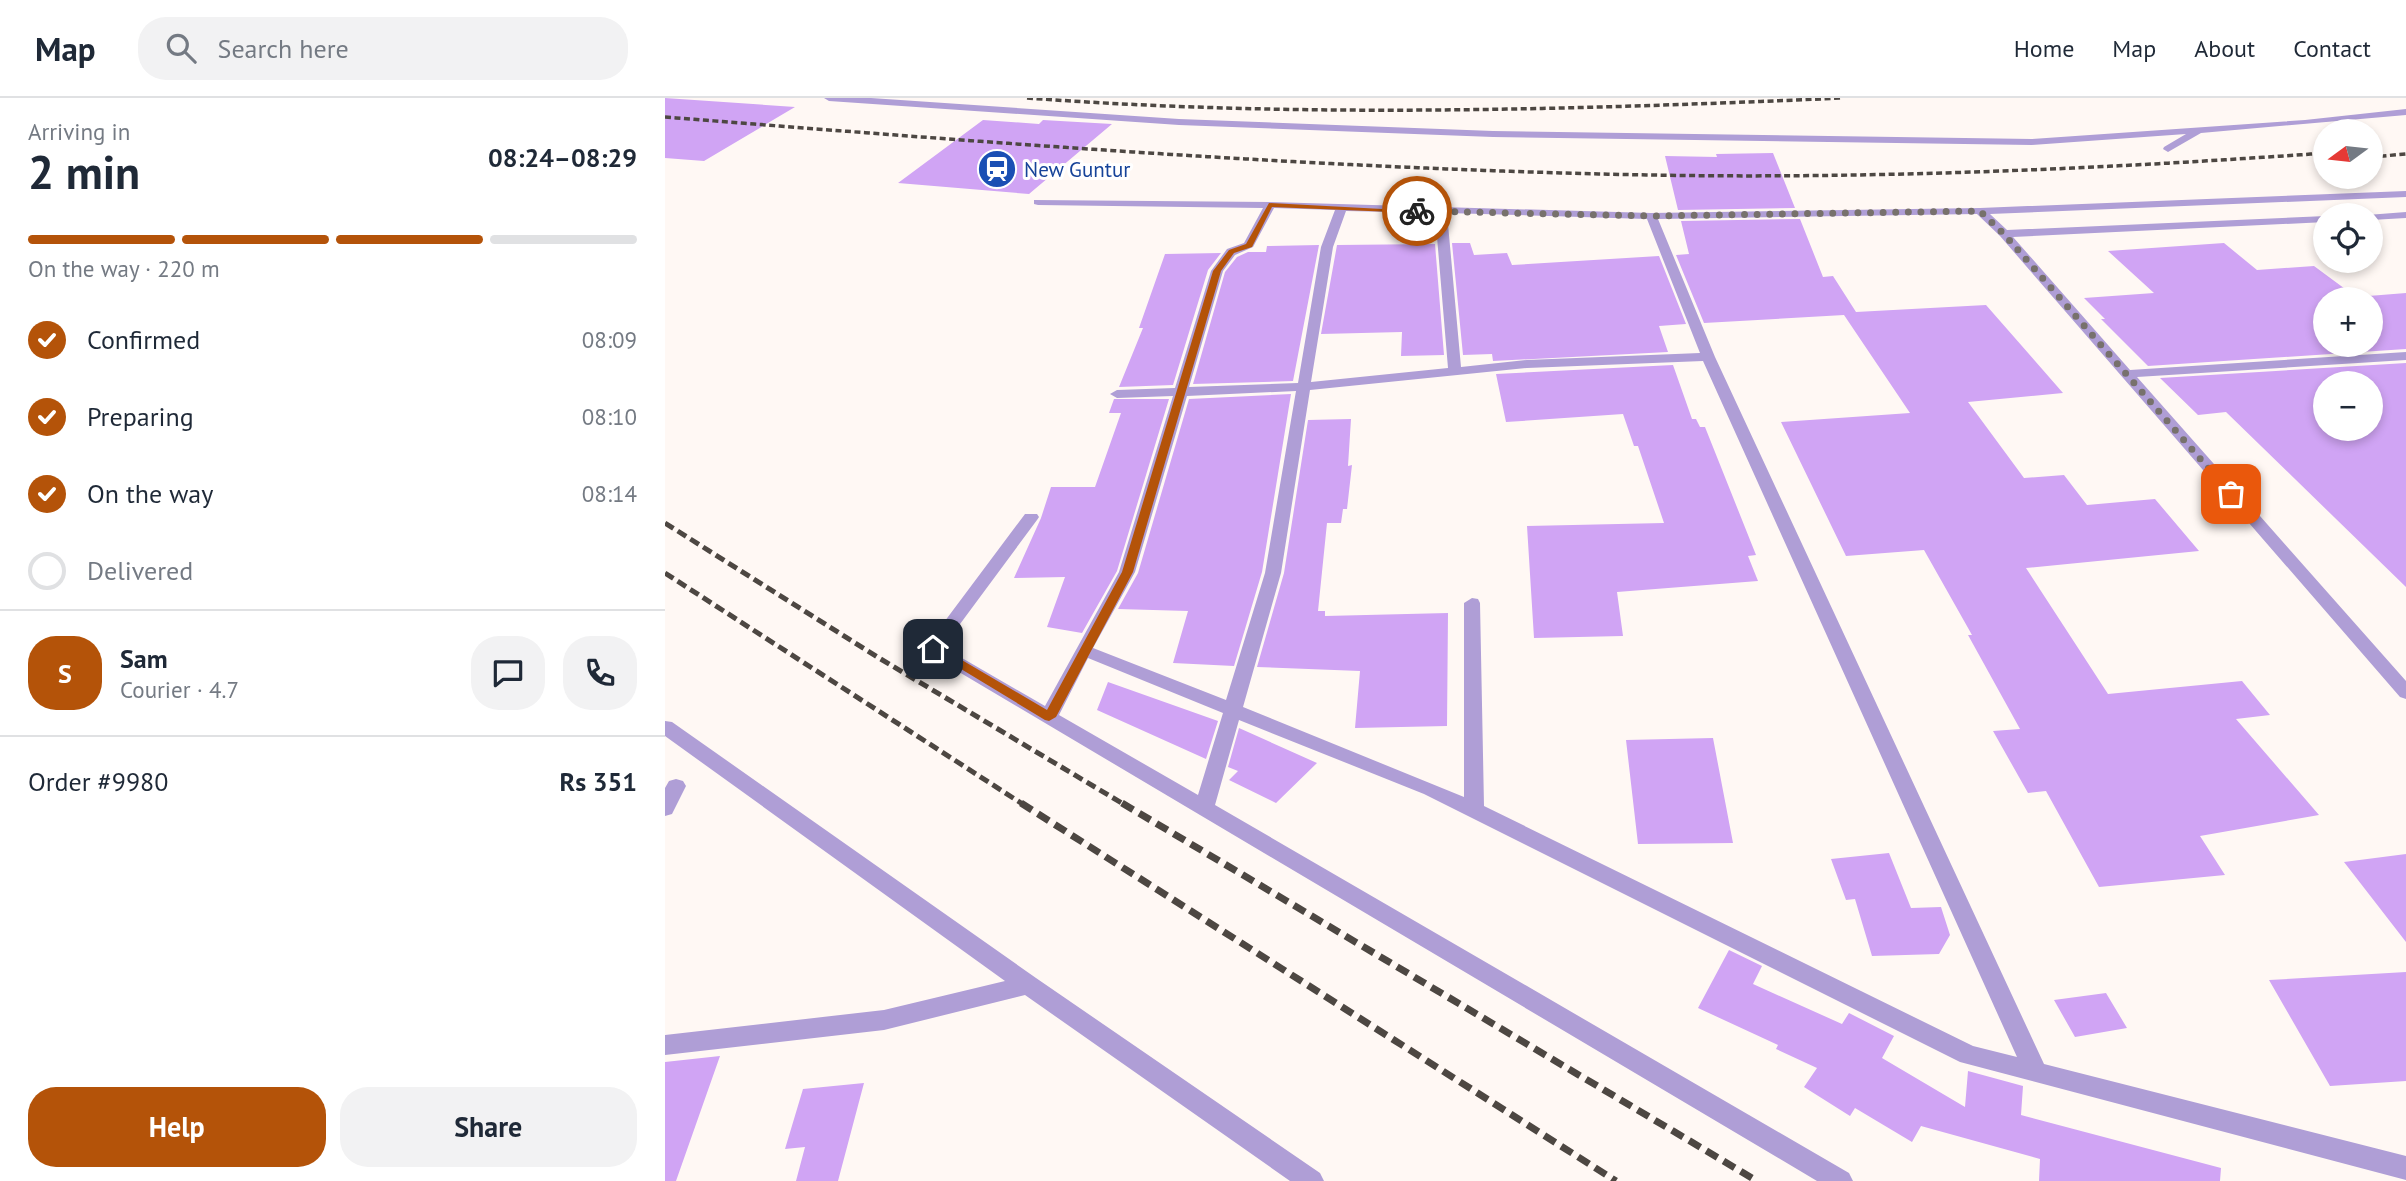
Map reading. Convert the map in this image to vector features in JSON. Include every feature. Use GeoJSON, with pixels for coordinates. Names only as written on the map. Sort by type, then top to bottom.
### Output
{"type":"FeatureCollection","features":[{"type":"Feature","properties":{"kind":"street"},"geometry":{"type":"LineString","coordinates":[[829,98],[1179,122],[1493,134],[2032,142],[2305,124],[2406,112]]}},
{"type":"Feature","properties":{"kind":"street"},"geometry":{"type":"LineString","coordinates":[[2168,149],[2200,131]]}},
{"type":"Feature","properties":{"kind":"street"},"geometry":{"type":"LineString","coordinates":[[1038,202],[1269,205],[1651,216],[1980,211],[2406,194]]}},
{"type":"Feature","properties":{"kind":"street"},"geometry":{"type":"LineString","coordinates":[[1049,717],[1127,572],[1217,271],[1231,252],[1249,245],[1269,205]]}},
{"type":"Feature","properties":{"kind":"street"},"geometry":{"type":"LineString","coordinates":[[1204,808],[1273,573],[1327,247],[1341,209]]}},
{"type":"Feature","properties":{"kind":"street"},"geometry":{"type":"LineString","coordinates":[[1980,211],[2004,234],[2406,693]]}},
{"type":"Feature","properties":{"kind":"street"},"geometry":{"type":"LineString","coordinates":[[1441,212],[1455,371]]}},
{"type":"Feature","properties":{"kind":"street"},"geometry":{"type":"LineString","coordinates":[[2383,216],[2406,215]]}},
{"type":"Feature","properties":{"kind":"street"},"geometry":{"type":"LineString","coordinates":[[1651,216],[1709,356],[2036,1073]]}},
{"type":"Feature","properties":{"kind":"street"},"geometry":{"type":"LineString","coordinates":[[2004,234],[2313,220]]}},
{"type":"Feature","properties":{"kind":"street"},"geometry":{"type":"LineString","coordinates":[[1117,394],[1304,387],[1527,364],[1709,356]]}},
{"type":"Feature","properties":{"kind":"street"},"geometry":{"type":"LineString","coordinates":[[2127,374],[2406,356]]}},
{"type":"Feature","properties":{"kind":"street"},"geometry":{"type":"LineString","coordinates":[[1031,517],[933,649],[1840,1181]]}},
{"type":"Feature","properties":{"kind":"street"},"geometry":{"type":"LineString","coordinates":[[1472,603],[1474,810]]}},
{"type":"Feature","properties":{"kind":"street"},"geometry":{"type":"LineString","coordinates":[[1083,650],[1431,789],[1968,1055],[2406,1168]]}},
{"type":"Feature","properties":{"kind":"street"},"geometry":{"type":"LineString","coordinates":[[665,727],[1028,985],[1311,1181]]}},
{"type":"Feature","properties":{"kind":"street"},"geometry":{"type":"LineString","coordinates":[[665,787],[676,786],[665,809]]}},
{"type":"Feature","properties":{"kind":"street"},"geometry":{"type":"LineString","coordinates":[[665,1045],[884,1020],[1028,985]]}},
{"type":"Feature","properties":{"kind":"building"},"geometry":{"type":"Polygon","coordinates":[[[665,98],[795,107],[704,161],[665,158],[665,98]]]}},
{"type":"Feature","properties":{"kind":"building"},"geometry":{"type":"Polygon","coordinates":[[[983,120],[1039,124],[1043,120],[1112,124],[1029,194],[898,183],[983,120]]]}},
{"type":"Feature","properties":{"kind":"building"},"geometry":{"type":"Polygon","coordinates":[[[1773,153],[1795,208],[1678,210],[1665,156],[1717,157],[1716,154],[1773,153]]]}},
{"type":"Feature","properties":{"kind":"building"},"geometry":{"type":"Polygon","coordinates":[[[1800,219],[1823,277],[1833,276],[1856,312],[1986,305],[2063,393],[1968,402],[2024,478],[2064,475],[2087,505],[2155,499],[2199,551],[2026,568],[2108,694],[2242,681],[2270,715],[2236,719],[2319,815],[2200,836],[2225,875],[2099,887],[2046,791],[2028,793],[1993,731],[2020,729],[1968,635],[1972,635],[1924,550],[1846,556],[1781,422],[1910,413],[1844,315],[1704,323],[1676,255],[1689,254],[1681,221],[1800,219]]]}},
{"type":"Feature","properties":{"kind":"building"},"geometry":{"type":"Polygon","coordinates":[[[1452,243],[1470,243],[1474,255],[1507,253],[1512,265],[1659,256],[1686,324],[1659,326],[1668,352],[1493,361],[1492,354],[1463,355],[1452,243]]]}},
{"type":"Feature","properties":{"kind":"building"},"geometry":{"type":"Polygon","coordinates":[[[2224,243],[2257,270],[2313,266],[2313,273],[2323,273],[2342,287],[2313,287],[2313,355],[2148,366],[2084,298],[2154,293],[2108,251],[2224,243]]]}},
{"type":"Feature","properties":{"kind":"building"},"geometry":{"type":"Polygon","coordinates":[[[1435,244],[1444,355],[1401,356],[1402,332],[1321,334],[1337,245],[1435,244]]]}},
{"type":"Feature","properties":{"kind":"building"},"geometry":{"type":"Polygon","coordinates":[[[1319,245],[1293,381],[1193,384],[1225,272],[1237,257],[1248,252],[1266,252],[1267,246],[1319,245]]]}},
{"type":"Feature","properties":{"kind":"building"},"geometry":{"type":"Polygon","coordinates":[[[1221,253],[1208,270],[1173,385],[1119,387],[1143,328],[1139,328],[1165,254],[1221,253]]]}},
{"type":"Feature","properties":{"kind":"building"},"geometry":{"type":"Polygon","coordinates":[[[2406,293],[2406,349],[2383,351],[2383,295],[2406,293]]]}},
{"type":"Feature","properties":{"kind":"building"},"geometry":{"type":"Polygon","coordinates":[[[2406,363],[2406,587],[2226,412],[2198,415],[2160,378],[2406,363]]]}},
{"type":"Feature","properties":{"kind":"building"},"geometry":{"type":"Polygon","coordinates":[[[1673,365],[1692,419],[1696,419],[1700,427],[1705,427],[1756,555],[1748,556],[1758,581],[1617,592],[1623,636],[1534,638],[1527,526],[1664,523],[1638,446],[1634,446],[1623,414],[1506,422],[1496,374],[1673,365]]]}},
{"type":"Feature","properties":{"kind":"building"},"geometry":{"type":"Polygon","coordinates":[[[1291,394],[1262,572],[1234,666],[1173,663],[1188,611],[1118,609],[1138,573],[1189,399],[1291,394]]]}},
{"type":"Feature","properties":{"kind":"building"},"geometry":{"type":"Polygon","coordinates":[[[1114,399],[1169,399],[1117,571],[1082,633],[1047,627],[1065,577],[1014,578],[1041,518],[1051,487],[1095,487],[1121,413],[1109,413],[1114,399]]]}},
{"type":"Feature","properties":{"kind":"building"},"geometry":{"type":"Polygon","coordinates":[[[1351,419],[1348,466],[1352,465],[1347,509],[1343,509],[1341,523],[1327,523],[1318,611],[1325,611],[1325,616],[1448,613],[1447,726],[1355,728],[1360,671],[1257,667],[1284,573],[1308,420],[1351,419]]]}},
{"type":"Feature","properties":{"kind":"building"},"geometry":{"type":"Polygon","coordinates":[[[1108,682],[1218,721],[1206,759],[1097,710],[1108,682]]]}},
{"type":"Feature","properties":{"kind":"building"},"geometry":{"type":"Polygon","coordinates":[[[1239,728],[1317,763],[1276,803],[1229,780],[1238,771],[1228,767],[1239,728]]]}},
{"type":"Feature","properties":{"kind":"building"},"geometry":{"type":"Polygon","coordinates":[[[1713,738],[1733,843],[1638,844],[1626,740],[1713,738]]]}},
{"type":"Feature","properties":{"kind":"building"},"geometry":{"type":"Polygon","coordinates":[[[1889,853],[1911,908],[1941,907],[1950,935],[1939,954],[1872,956],[1855,899],[1846,900],[1831,859],[1889,853]]]}},
{"type":"Feature","properties":{"kind":"building"},"geometry":{"type":"Polygon","coordinates":[[[2406,854],[2406,942],[2344,862],[2406,854]]]}},
{"type":"Feature","properties":{"kind":"building"},"geometry":{"type":"Polygon","coordinates":[[[1729,950],[1762,966],[1753,984],[1842,1024],[1849,1013],[1894,1036],[1882,1058],[1965,1107],[1968,1071],[2023,1086],[2021,1115],[2221,1168],[2220,1181],[2039,1181],[2040,1159],[1921,1126],[1912,1142],[1855,1108],[1850,1116],[1804,1087],[1817,1068],[1776,1049],[1778,1045],[1698,1008],[1729,950]]]}},
{"type":"Feature","properties":{"kind":"building"},"geometry":{"type":"Polygon","coordinates":[[[2406,972],[2406,1081],[2330,1086],[2269,980],[2406,972]]]}},
{"type":"Feature","properties":{"kind":"building"},"geometry":{"type":"Polygon","coordinates":[[[2106,993],[2127,1028],[2075,1037],[2054,1000],[2106,993]]]}},
{"type":"Feature","properties":{"kind":"building"},"geometry":{"type":"Polygon","coordinates":[[[720,1056],[676,1181],[665,1181],[665,1062],[720,1056]]]}},
{"type":"Feature","properties":{"kind":"building"},"geometry":{"type":"Polygon","coordinates":[[[864,1083],[838,1181],[796,1181],[805,1147],[785,1149],[803,1089],[864,1083]]]}},
{"type":"Feature","properties":{"kind":"railway"},"geometry":{"type":"LineString","coordinates":[[1027,98],[1333,110],[1536,109],[1842,98]]}},
{"type":"Feature","properties":{"kind":"railway"},"geometry":{"type":"LineString","coordinates":[[665,117],[1280,161],[1650,175],[1819,176],[1988,172],[2313,154]]}},
{"type":"Feature","properties":{"kind":"railway"},"geometry":{"type":"LineString","coordinates":[[2383,156],[2406,154]]}},
{"type":"Feature","properties":{"kind":"railway"},"geometry":{"type":"LineString","coordinates":[[665,523],[879,658],[1125,805]]}},
{"type":"Feature","properties":{"kind":"railway"},"geometry":{"type":"LineString","coordinates":[[665,573],[1024,805]]}},
{"type":"Feature","properties":{"kind":"railway"},"geometry":{"type":"LineString","coordinates":[[1021,803],[1616,1181]]}},
{"type":"Feature","properties":{"kind":"railway"},"geometry":{"type":"LineString","coordinates":[[1122,803],[1757,1181]]}},
{"type":"Feature","properties":{"kind":"way so far"},"geometry":{"type":"LineString","coordinates":[[1417,211],[1651,216],[1980,211],[2004,234],[2231,494]]}},
{"type":"Feature","properties":{"kind":"place","name":"New Guntur"},"geometry":{"type":"Point","coordinates":[997,169]}},
{"type":"Feature","properties":{"kind":"route"},"geometry":{"type":"LineString","coordinates":[[933,649],[1049,717],[1127,572],[1217,271],[1231,252],[1249,245],[1269,205],[1417,211]]}}]}
